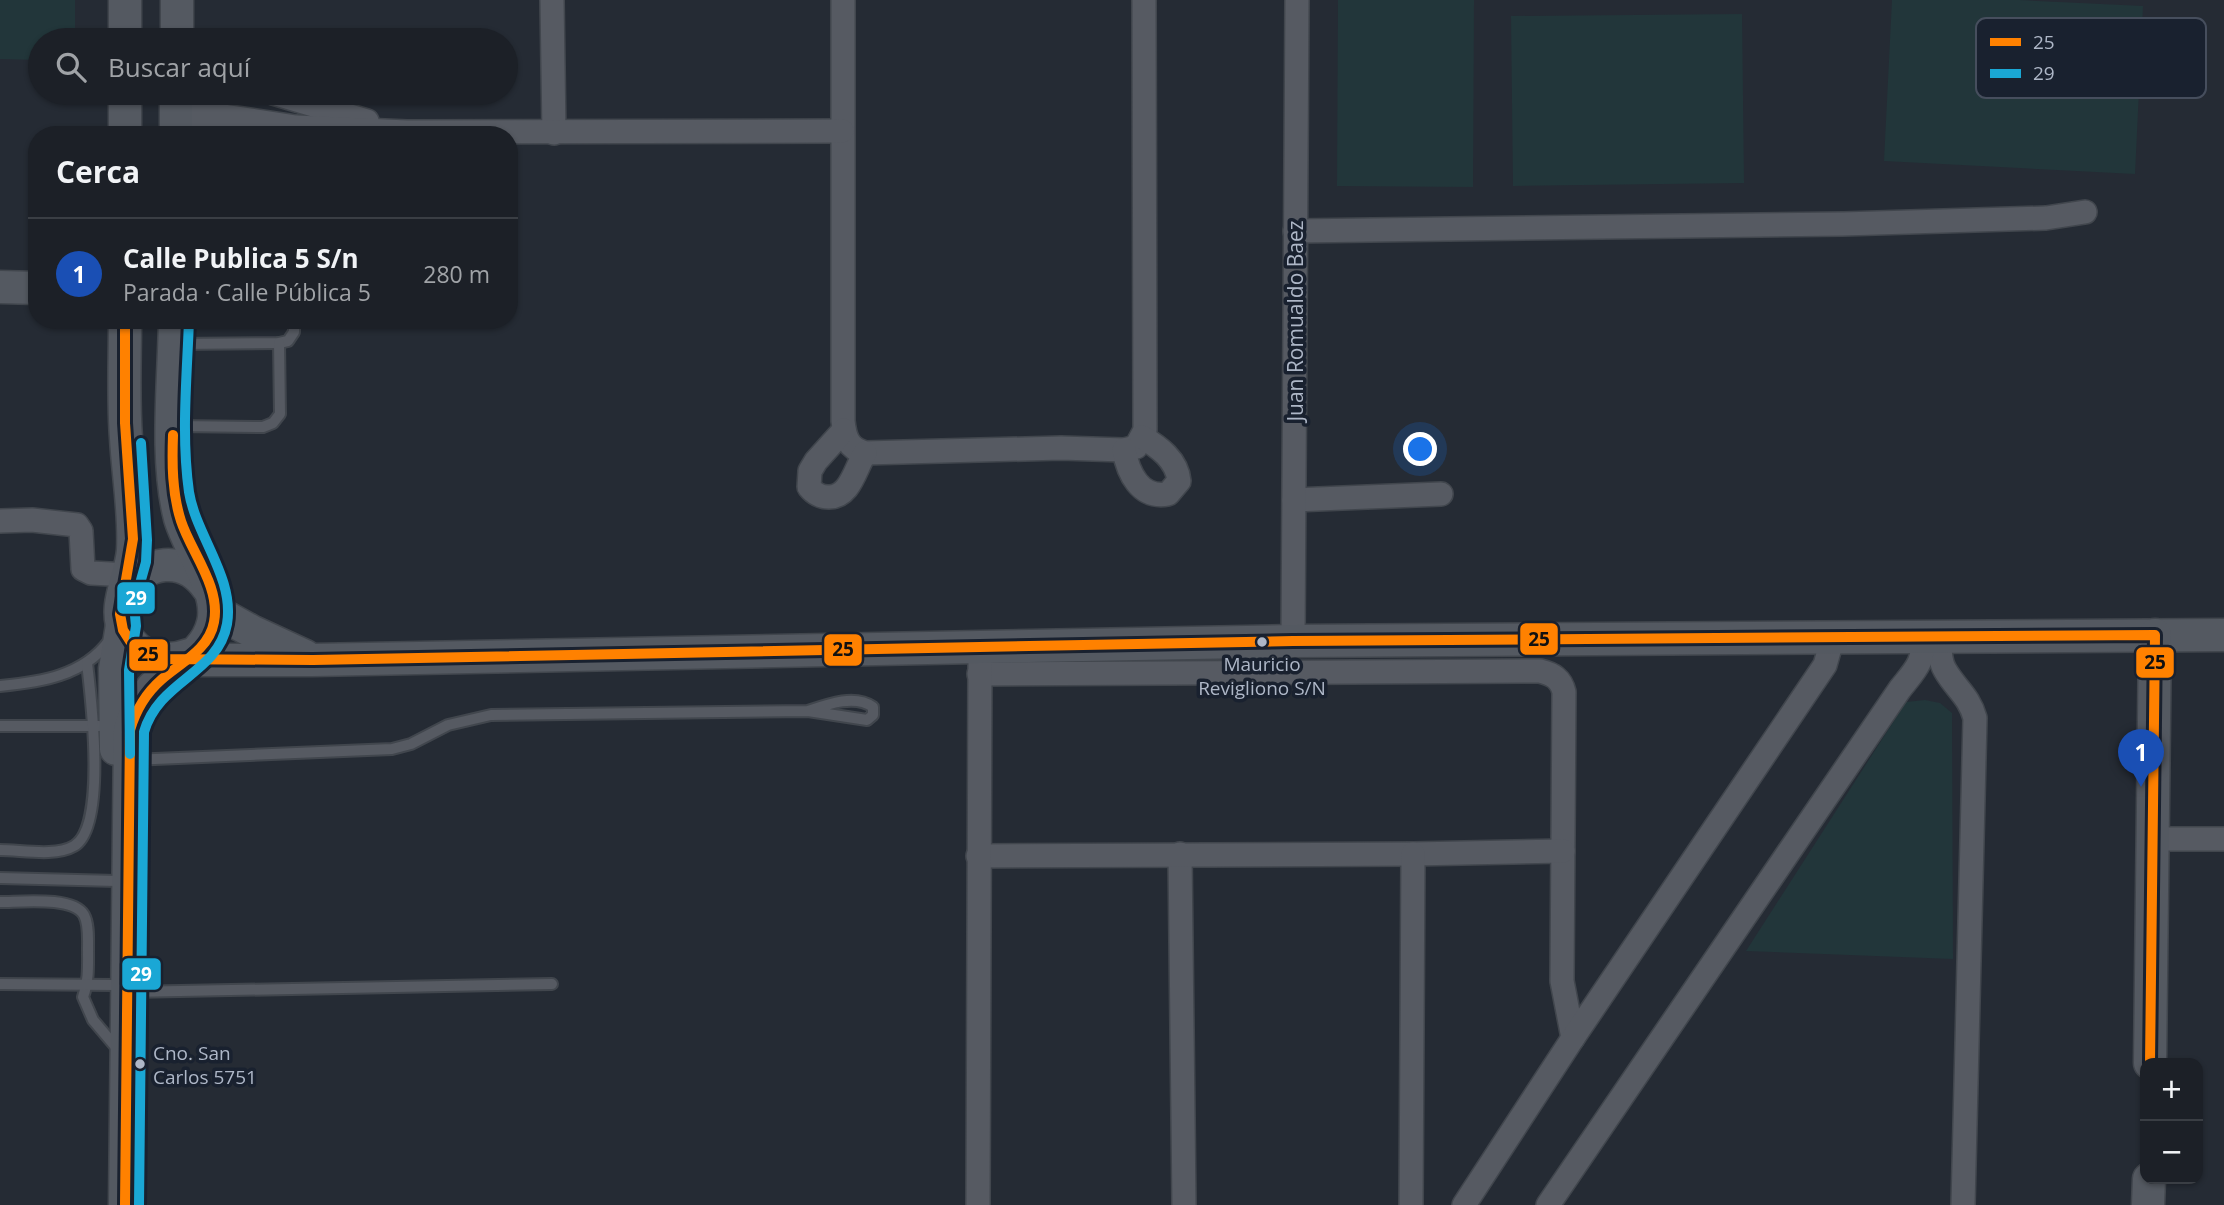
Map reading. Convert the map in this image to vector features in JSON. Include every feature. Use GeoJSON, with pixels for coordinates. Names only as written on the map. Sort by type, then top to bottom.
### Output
{"type":"FeatureCollection","features":[{"type":"Feature","properties":{"kind":"main road"},"geometry":{"type":"LineString","coordinates":[[125,0],[125,28]]}},
{"type":"Feature","properties":{"kind":"main road"},"geometry":{"type":"LineString","coordinates":[[177,0],[177,28]]}},
{"type":"Feature","properties":{"kind":"main road"},"geometry":{"type":"LineString","coordinates":[[125,105],[125,126]]}},
{"type":"Feature","properties":{"kind":"main road"},"geometry":{"type":"LineString","coordinates":[[0,287],[28,288]]}},
{"type":"Feature","properties":{"kind":"main road"},"geometry":{"type":"LineString","coordinates":[[125,329],[126,436],[133,539],[120,604],[122,625],[105,726],[117,881],[110,987],[125,1205]]}},
{"type":"Feature","properties":{"kind":"main road"},"geometry":{"type":"LineString","coordinates":[[114,1205],[115,1046],[110,987],[130,730],[138,708],[154,687],[210,633],[214,603],[180,517],[173,474],[174,332]]}},
{"type":"Feature","properties":{"kind":"main road"},"geometry":{"type":"LineString","coordinates":[[126,584],[137,575],[158,566],[169,565],[190,570],[200,577],[214,603],[253,632],[313,660]]}},
{"type":"Feature","properties":{"kind":"main road"},"geometry":{"type":"LineString","coordinates":[[122,625],[131,643],[148,655],[313,660],[979,660],[1293,641],[2224,635]]}},
{"type":"Feature","properties":{"kind":"main road"},"geometry":{"type":"LineString","coordinates":[[2150,1058],[2155,635]]}},
{"type":"Feature","properties":{"kind":"main road"},"geometry":{"type":"LineString","coordinates":[[2148,1184],[2148,1205]]}},
{"type":"Feature","properties":{"kind":"street"},"geometry":{"type":"LineString","coordinates":[[552,0],[554,133]]}},
{"type":"Feature","properties":{"kind":"street"},"geometry":{"type":"LineString","coordinates":[[843,0],[845,430],[850,445],[865,453],[1061,448],[1133,443],[1145,430],[1144,0]]}},
{"type":"Feature","properties":{"kind":"street","name":"Juan Romualdo Baez"},"geometry":{"type":"LineString","coordinates":[[1293,641],[1297,0]]}},
{"type":"Feature","properties":{"kind":"street"},"geometry":{"type":"LineString","coordinates":[[314,105],[386,126]]}},
{"type":"Feature","properties":{"kind":"street"},"geometry":{"type":"LineString","coordinates":[[176,114],[224,116],[272,126]]}},
{"type":"Feature","properties":{"kind":"street"},"geometry":{"type":"LineString","coordinates":[[518,133],[842,131]]}},
{"type":"Feature","properties":{"kind":"street"},"geometry":{"type":"LineString","coordinates":[[1295,231],[1843,224],[2046,218],[2085,212]]}},
{"type":"Feature","properties":{"kind":"street"},"geometry":{"type":"LineString","coordinates":[[845,430],[810,471],[808,480],[814,493],[823,497],[842,494],[865,453]]}},
{"type":"Feature","properties":{"kind":"street"},"geometry":{"type":"LineString","coordinates":[[1294,500],[1441,494]]}},
{"type":"Feature","properties":{"kind":"street"},"geometry":{"type":"LineString","coordinates":[[0,521],[32,520],[76,525],[81,531],[83,569],[126,584]]}},
{"type":"Feature","properties":{"kind":"street"},"geometry":{"type":"LineString","coordinates":[[1464,1205],[1825,664],[1833,637]]}},
{"type":"Feature","properties":{"kind":"street"},"geometry":{"type":"LineString","coordinates":[[1548,1205],[1923,657],[1931,637]]}},
{"type":"Feature","properties":{"kind":"street"},"geometry":{"type":"LineString","coordinates":[[1931,637],[1944,668],[1971,704],[1975,718],[1963,1205]]}},
{"type":"Feature","properties":{"kind":"street"},"geometry":{"type":"LineString","coordinates":[[978,1205],[979,660],[1526,671],[1552,674],[1562,683],[1564,692],[1562,981],[1573,1038]]}},
{"type":"Feature","properties":{"kind":"street"},"geometry":{"type":"LineString","coordinates":[[1911,674],[1948,674]]}},
{"type":"Feature","properties":{"kind":"street"},"geometry":{"type":"LineString","coordinates":[[2154,839],[2224,839]]}},
{"type":"Feature","properties":{"kind":"street"},"geometry":{"type":"LineString","coordinates":[[978,856],[1563,851]]}},
{"type":"Feature","properties":{"kind":"street"},"geometry":{"type":"LineString","coordinates":[[1411,1205],[1413,854]]}},
{"type":"Feature","properties":{"kind":"street"},"geometry":{"type":"LineString","coordinates":[[1180,855],[1184,1205]]}},
{"type":"Feature","properties":{"kind":"lane"},"geometry":{"type":"LineString","coordinates":[[174,332],[279,343],[288,341],[294,329]]}},
{"type":"Feature","properties":{"kind":"lane"},"geometry":{"type":"LineString","coordinates":[[173,426],[263,427],[273,423],[279,414],[279,343]]}},
{"type":"Feature","properties":{"kind":"lane"},"geometry":{"type":"LineString","coordinates":[[0,686],[61,677],[87,663],[103,650],[122,625]]}},
{"type":"Feature","properties":{"kind":"lane"},"geometry":{"type":"LineString","coordinates":[[0,850],[61,851],[76,845],[85,834],[92,808],[105,726],[87,663]]}},
{"type":"Feature","properties":{"kind":"lane"},"geometry":{"type":"LineString","coordinates":[[128,760],[392,748],[411,744],[448,725],[491,715],[808,711],[867,720],[873,715],[873,707],[866,701],[831,703],[808,711]]}},
{"type":"Feature","properties":{"kind":"lane"},"geometry":{"type":"LineString","coordinates":[[0,726],[105,726]]}},
{"type":"Feature","properties":{"kind":"lane"},"geometry":{"type":"LineString","coordinates":[[0,878],[117,881]]}},
{"type":"Feature","properties":{"kind":"lane"},"geometry":{"type":"LineString","coordinates":[[0,902],[62,903],[77,907],[86,917],[88,943],[110,987]]}},
{"type":"Feature","properties":{"kind":"lane"},"geometry":{"type":"LineString","coordinates":[[0,984],[110,987],[552,984]]}},
{"type":"Feature","properties":{"kind":"green space"},"geometry":{"type":"Polygon","coordinates":[[[0,0],[75,0],[75,28],[28,28],[28,60],[0,59],[0,0]]]}},
{"type":"Feature","properties":{"kind":"green space"},"geometry":{"type":"Polygon","coordinates":[[[1338,0],[1474,0],[1473,187],[1337,186],[1338,0]]]}},
{"type":"Feature","properties":{"kind":"green space"},"geometry":{"type":"Polygon","coordinates":[[[1892,0],[2019,0],[2143,6],[2142,18],[1976,18],[1976,98],[2139,98],[2135,174],[1884,161],[1892,0]]]}},
{"type":"Feature","properties":{"kind":"green space"},"geometry":{"type":"Polygon","coordinates":[[[1742,14],[1744,183],[1513,186],[1511,16],[1742,14]]]}},
{"type":"Feature","properties":{"kind":"green space"},"geometry":{"type":"Polygon","coordinates":[[[1925,700],[1940,703],[1952,713],[1953,959],[1746,951],[1906,702],[1925,700]]]}},
{"type":"Feature","properties":{"kind":"transit line","name":"25"},"geometry":{"type":"LineString","coordinates":[[125,329],[125,423],[133,539],[120,614],[123,630],[130,641],[139,650],[157,659],[313,660],[1293,641],[2155,635],[2150,1058]]}},
{"type":"Feature","properties":{"kind":"transit line","name":"29"},"geometry":{"type":"LineString","coordinates":[[139,1205],[144,732],[162,700],[212,655],[227,624],[228,607],[220,574],[199,525],[189,492],[185,428],[189,329]]}},
{"type":"Feature","properties":{"kind":"transit line","name":"25"},"geometry":{"type":"LineString","coordinates":[[125,1205],[130,730],[138,709],[150,691],[193,655],[206,640],[214,622],[215,609],[209,583],[178,510],[173,478],[173,435]]}},
{"type":"Feature","properties":{"kind":"transit line","name":"29"},"geometry":{"type":"LineString","coordinates":[[130,754],[129,670],[136,626],[134,605],[146,562],[147,540],[141,443]]}},
{"type":"Feature","properties":{"kind":"place","name":"Mauricio Revigliono S/N"},"geometry":{"type":"Point","coordinates":[1262,642]}},
{"type":"Feature","properties":{"kind":"place","name":"Calle Publica 5 S/n"},"geometry":{"type":"Point","coordinates":[2141,787]}},
{"type":"Feature","properties":{"kind":"place","name":"Cno. San Carlos 5751"},"geometry":{"type":"Point","coordinates":[140,1064]}}]}
